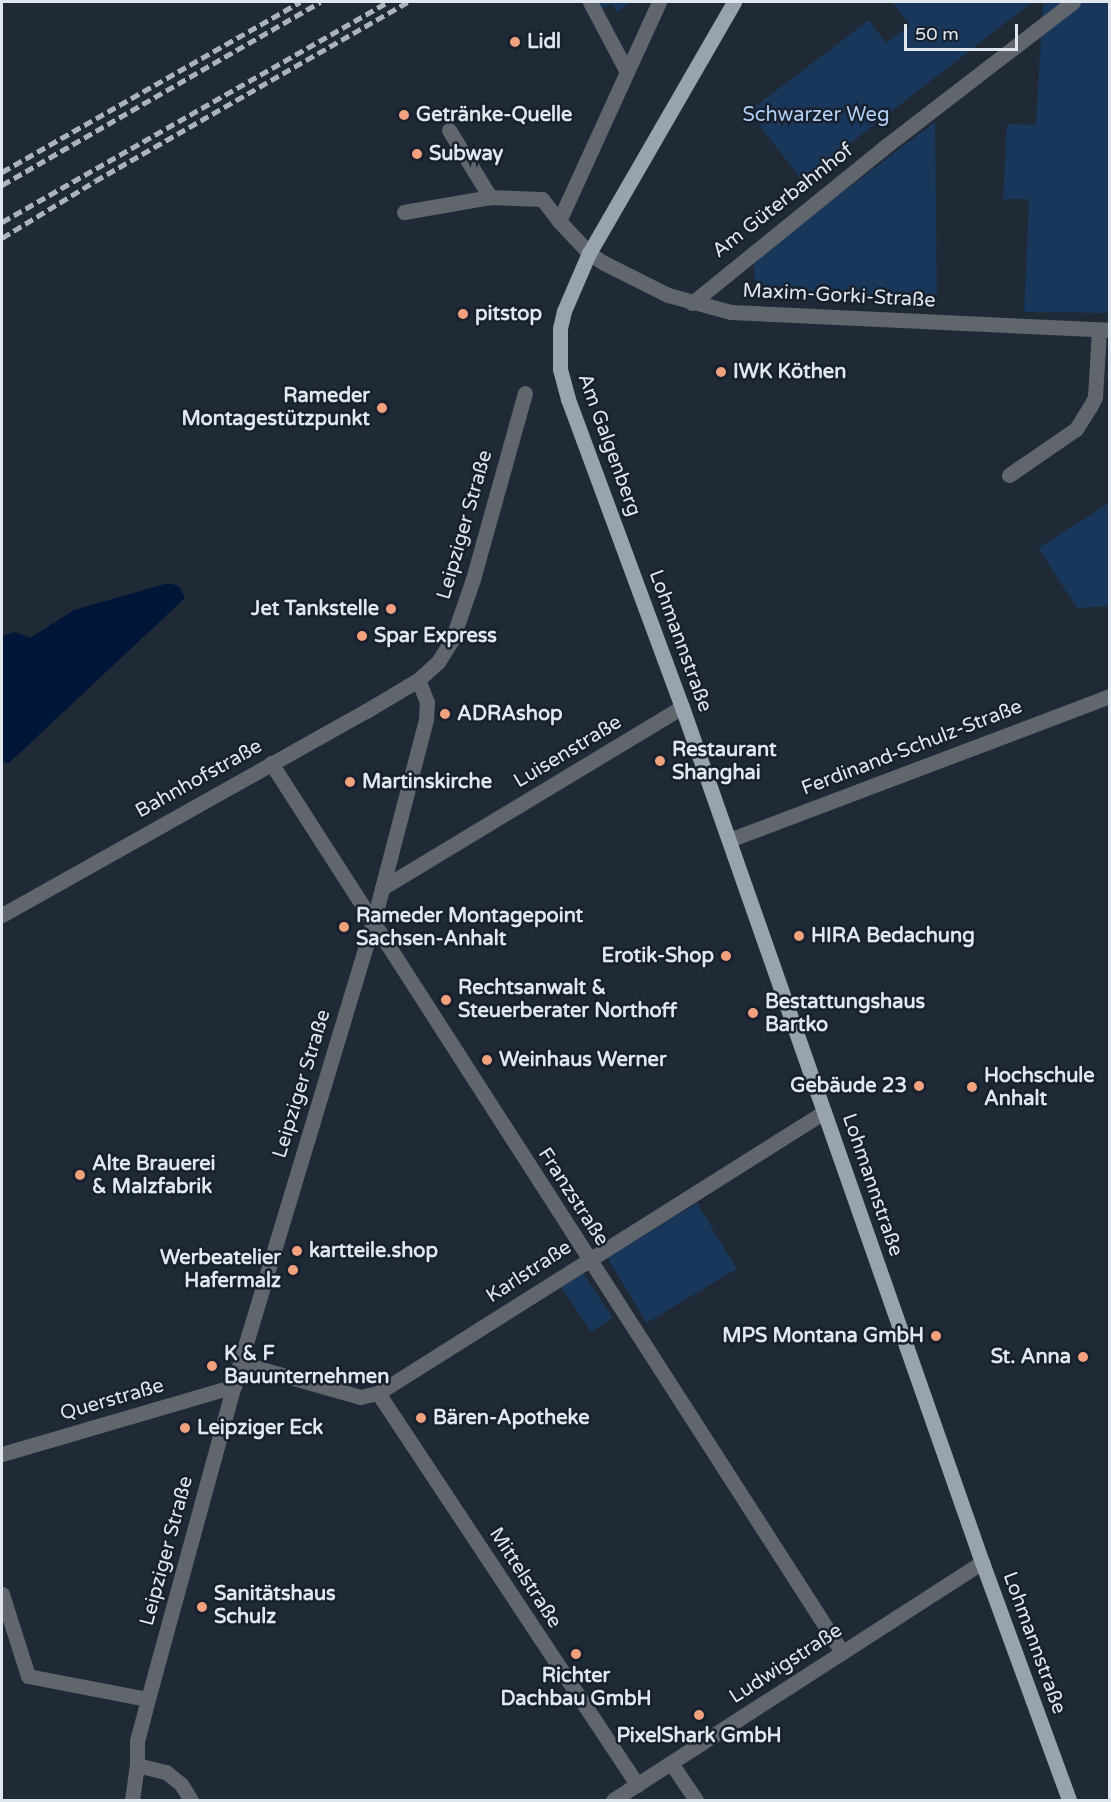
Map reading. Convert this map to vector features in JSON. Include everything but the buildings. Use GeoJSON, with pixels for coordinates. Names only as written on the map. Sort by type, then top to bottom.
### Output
{"type":"FeatureCollection","features":[{"type":"Feature","properties":{"kind":"main road"},"geometry":{"type":"LineString","coordinates":[[590,253],[734,2]]}},
{"type":"Feature","properties":{"kind":"main road","name":"Am Galgenberg"},"geometry":{"type":"LineString","coordinates":[[590,253],[564,311],[559,353],[568,399],[624,549]]}},
{"type":"Feature","properties":{"kind":"main road","name":"Lohmannstraße"},"geometry":{"type":"LineString","coordinates":[[624,549],[682,707],[982,1562],[1069,1800]]}},
{"type":"Feature","properties":{"kind":"street"},"geometry":{"type":"LineString","coordinates":[[590,2],[627,72]]}},
{"type":"Feature","properties":{"kind":"street"},"geometry":{"type":"LineString","coordinates":[[559,221],[660,2]]}},
{"type":"Feature","properties":{"kind":"street","name":"Am Güterbahnhof"},"geometry":{"type":"LineString","coordinates":[[692,303],[873,156],[1073,2]]}},
{"type":"Feature","properties":{"kind":"street"},"geometry":{"type":"LineString","coordinates":[[449,130],[490,197]]}},
{"type":"Feature","properties":{"kind":"street"},"geometry":{"type":"LineString","coordinates":[[404,212],[490,197],[542,199],[559,221],[590,253]]}},
{"type":"Feature","properties":{"kind":"street","name":"Maxim-Gorki-Straße"},"geometry":{"type":"LineString","coordinates":[[590,253],[603,263],[668,295],[731,312],[1104,330],[1095,397],[1076,429],[1009,475]]}},
{"type":"Feature","properties":{"kind":"street","name":"Leipziger Straße"},"geometry":{"type":"LineString","coordinates":[[132,1800],[137,1765],[137,1741],[148,1699],[240,1364],[382,888],[426,719],[427,702],[418,680],[438,662],[452,640],[473,579],[525,393]]}},
{"type":"Feature","properties":{"kind":"street","name":"Bahnhofstraße"},"geometry":{"type":"LineString","coordinates":[[2,915],[418,680]]}},
{"type":"Feature","properties":{"kind":"street","name":"Ferdinand-Schulz-Straße"},"geometry":{"type":"LineString","coordinates":[[729,840],[1110,696]]}},
{"type":"Feature","properties":{"kind":"street","name":"Luisenstraße"},"geometry":{"type":"LineString","coordinates":[[382,888],[682,707]]}},
{"type":"Feature","properties":{"kind":"street","name":"Franzstraße"},"geometry":{"type":"LineString","coordinates":[[271,763],[842,1652]]}},
{"type":"Feature","properties":{"kind":"street","name":"Karlstraße"},"geometry":{"type":"LineString","coordinates":[[378,1393],[824,1112]]}},
{"type":"Feature","properties":{"kind":"street"},"geometry":{"type":"LineString","coordinates":[[240,1364],[360,1397],[378,1393]]}},
{"type":"Feature","properties":{"kind":"street","name":"Querstraße"},"geometry":{"type":"LineString","coordinates":[[2,1454],[234,1386]]}},
{"type":"Feature","properties":{"kind":"street","name":"Mittelstraße"},"geometry":{"type":"LineString","coordinates":[[378,1393],[637,1785]]}},
{"type":"Feature","properties":{"kind":"street","name":"Ludwigstraße"},"geometry":{"type":"LineString","coordinates":[[613,1800],[982,1562]]}},
{"type":"Feature","properties":{"kind":"street"},"geometry":{"type":"LineString","coordinates":[[2,1594],[28,1676],[148,1699]]}},
{"type":"Feature","properties":{"kind":"street"},"geometry":{"type":"LineString","coordinates":[[671,1763],[696,1800]]}},
{"type":"Feature","properties":{"kind":"street"},"geometry":{"type":"LineString","coordinates":[[137,1765],[166,1772],[181,1784],[191,1800]]}},
{"type":"Feature","properties":{"kind":"green space"},"geometry":{"type":"Polygon","coordinates":[[[595,2],[630,3],[617,12],[612,4],[600,11],[595,2]]]}},
{"type":"Feature","properties":{"kind":"green space","name":"Schwarzer Weg"},"geometry":{"type":"Polygon","coordinates":[[[892,2],[1032,2],[802,181],[749,111],[869,20],[886,43],[910,25],[892,2]]]}},
{"type":"Feature","properties":{"kind":"green space"},"geometry":{"type":"Polygon","coordinates":[[[1043,2],[1109,2],[1109,313],[1024,312],[1029,199],[1003,199],[1007,124],[1036,125],[1043,2]]]}},
{"type":"Feature","properties":{"kind":"green space"},"geometry":{"type":"Polygon","coordinates":[[[935,122],[937,302],[757,296],[753,260],[935,122]]]}},
{"type":"Feature","properties":{"kind":"green space"},"geometry":{"type":"Polygon","coordinates":[[[1109,503],[1109,606],[1077,608],[1038,548],[1109,503]]]}},
{"type":"Feature","properties":{"kind":"green space"},"geometry":{"type":"Polygon","coordinates":[[[697,1203],[737,1269],[647,1323],[607,1257],[697,1203]]]}},
{"type":"Feature","properties":{"kind":"green space"},"geometry":{"type":"Polygon","coordinates":[[[582,1272],[613,1318],[591,1332],[560,1287],[582,1272]]]}},
{"type":"Feature","properties":{"kind":"shaded area"},"geometry":{"type":"Polygon","coordinates":[[[168,583],[179,586],[185,598],[9,763],[2,762],[2,636],[15,632],[30,638],[74,610],[168,583]]]}},
{"type":"Feature","properties":{"kind":"railway"},"geometry":{"type":"LineString","coordinates":[[2,172],[300,2]]}},
{"type":"Feature","properties":{"kind":"railway"},"geometry":{"type":"LineString","coordinates":[[2,185],[320,2]]}},
{"type":"Feature","properties":{"kind":"railway"},"geometry":{"type":"LineString","coordinates":[[2,222],[387,2]]}},
{"type":"Feature","properties":{"kind":"railway"},"geometry":{"type":"LineString","coordinates":[[2,238],[95,181],[407,2]]}},
{"type":"Feature","properties":{"kind":"place","name":"Lidl"},"geometry":{"type":"Point","coordinates":[515,42]}},
{"type":"Feature","properties":{"kind":"place","name":"Getränke-Quelle"},"geometry":{"type":"Point","coordinates":[404,115]}},
{"type":"Feature","properties":{"kind":"place","name":"Subway"},"geometry":{"type":"Point","coordinates":[417,154]}},
{"type":"Feature","properties":{"kind":"place","name":"pitstop"},"geometry":{"type":"Point","coordinates":[463,314]}},
{"type":"Feature","properties":{"kind":"place","name":"IWK Köthen"},"geometry":{"type":"Point","coordinates":[721,372]}},
{"type":"Feature","properties":{"kind":"place","name":"Rameder Montagestützpunkt"},"geometry":{"type":"Point","coordinates":[382,408]}},
{"type":"Feature","properties":{"kind":"place","name":"Jet Tankstelle"},"geometry":{"type":"Point","coordinates":[391,609]}},
{"type":"Feature","properties":{"kind":"place","name":"Spar Express"},"geometry":{"type":"Point","coordinates":[362,636]}},
{"type":"Feature","properties":{"kind":"place","name":"ADRAshop"},"geometry":{"type":"Point","coordinates":[445,714]}},
{"type":"Feature","properties":{"kind":"place","name":"Restaurant Shanghai"},"geometry":{"type":"Point","coordinates":[660,761]}},
{"type":"Feature","properties":{"kind":"place","name":"Martinskirche"},"geometry":{"type":"Point","coordinates":[350,782]}},
{"type":"Feature","properties":{"kind":"place","name":"Rameder Montagepoint Sachsen-Anhalt"},"geometry":{"type":"Point","coordinates":[344,927]}},
{"type":"Feature","properties":{"kind":"place","name":"HIRA Bedachung"},"geometry":{"type":"Point","coordinates":[799,936]}},
{"type":"Feature","properties":{"kind":"place","name":"Erotik-Shop"},"geometry":{"type":"Point","coordinates":[726,956]}},
{"type":"Feature","properties":{"kind":"place","name":"Rechtsanwalt & Steuerberater Northoff"},"geometry":{"type":"Point","coordinates":[446,1000]}},
{"type":"Feature","properties":{"kind":"place","name":"Bestattungshaus Bartko"},"geometry":{"type":"Point","coordinates":[753,1013]}},
{"type":"Feature","properties":{"kind":"place","name":"Weinhaus Werner"},"geometry":{"type":"Point","coordinates":[487,1060]}},
{"type":"Feature","properties":{"kind":"place","name":"Gebäude 23"},"geometry":{"type":"Point","coordinates":[919,1086]}},
{"type":"Feature","properties":{"kind":"place","name":"Hochschule Anhalt"},"geometry":{"type":"Point","coordinates":[972,1087]}},
{"type":"Feature","properties":{"kind":"place","name":"Alte Brauerei & Malzfabrik"},"geometry":{"type":"Point","coordinates":[80,1175]}},
{"type":"Feature","properties":{"kind":"place","name":"kartteile.shop"},"geometry":{"type":"Point","coordinates":[297,1251]}},
{"type":"Feature","properties":{"kind":"place","name":"Werbeatelier Hafermalz"},"geometry":{"type":"Point","coordinates":[293,1270]}},
{"type":"Feature","properties":{"kind":"place","name":"MPS Montana GmbH"},"geometry":{"type":"Point","coordinates":[936,1336]}},
{"type":"Feature","properties":{"kind":"place","name":"St. Anna"},"geometry":{"type":"Point","coordinates":[1083,1357]}},
{"type":"Feature","properties":{"kind":"place","name":"K & F Bauunternehmen"},"geometry":{"type":"Point","coordinates":[212,1366]}},
{"type":"Feature","properties":{"kind":"place","name":"Bären-Apotheke"},"geometry":{"type":"Point","coordinates":[421,1418]}},
{"type":"Feature","properties":{"kind":"place","name":"Leipziger Eck"},"geometry":{"type":"Point","coordinates":[185,1428]}},
{"type":"Feature","properties":{"kind":"place","name":"Sanitätshaus Schulz"},"geometry":{"type":"Point","coordinates":[202,1607]}},
{"type":"Feature","properties":{"kind":"place","name":"Richter Dachbau GmbH"},"geometry":{"type":"Point","coordinates":[576,1654]}},
{"type":"Feature","properties":{"kind":"place","name":"PixelShark GmbH"},"geometry":{"type":"Point","coordinates":[699,1715]}}]}
